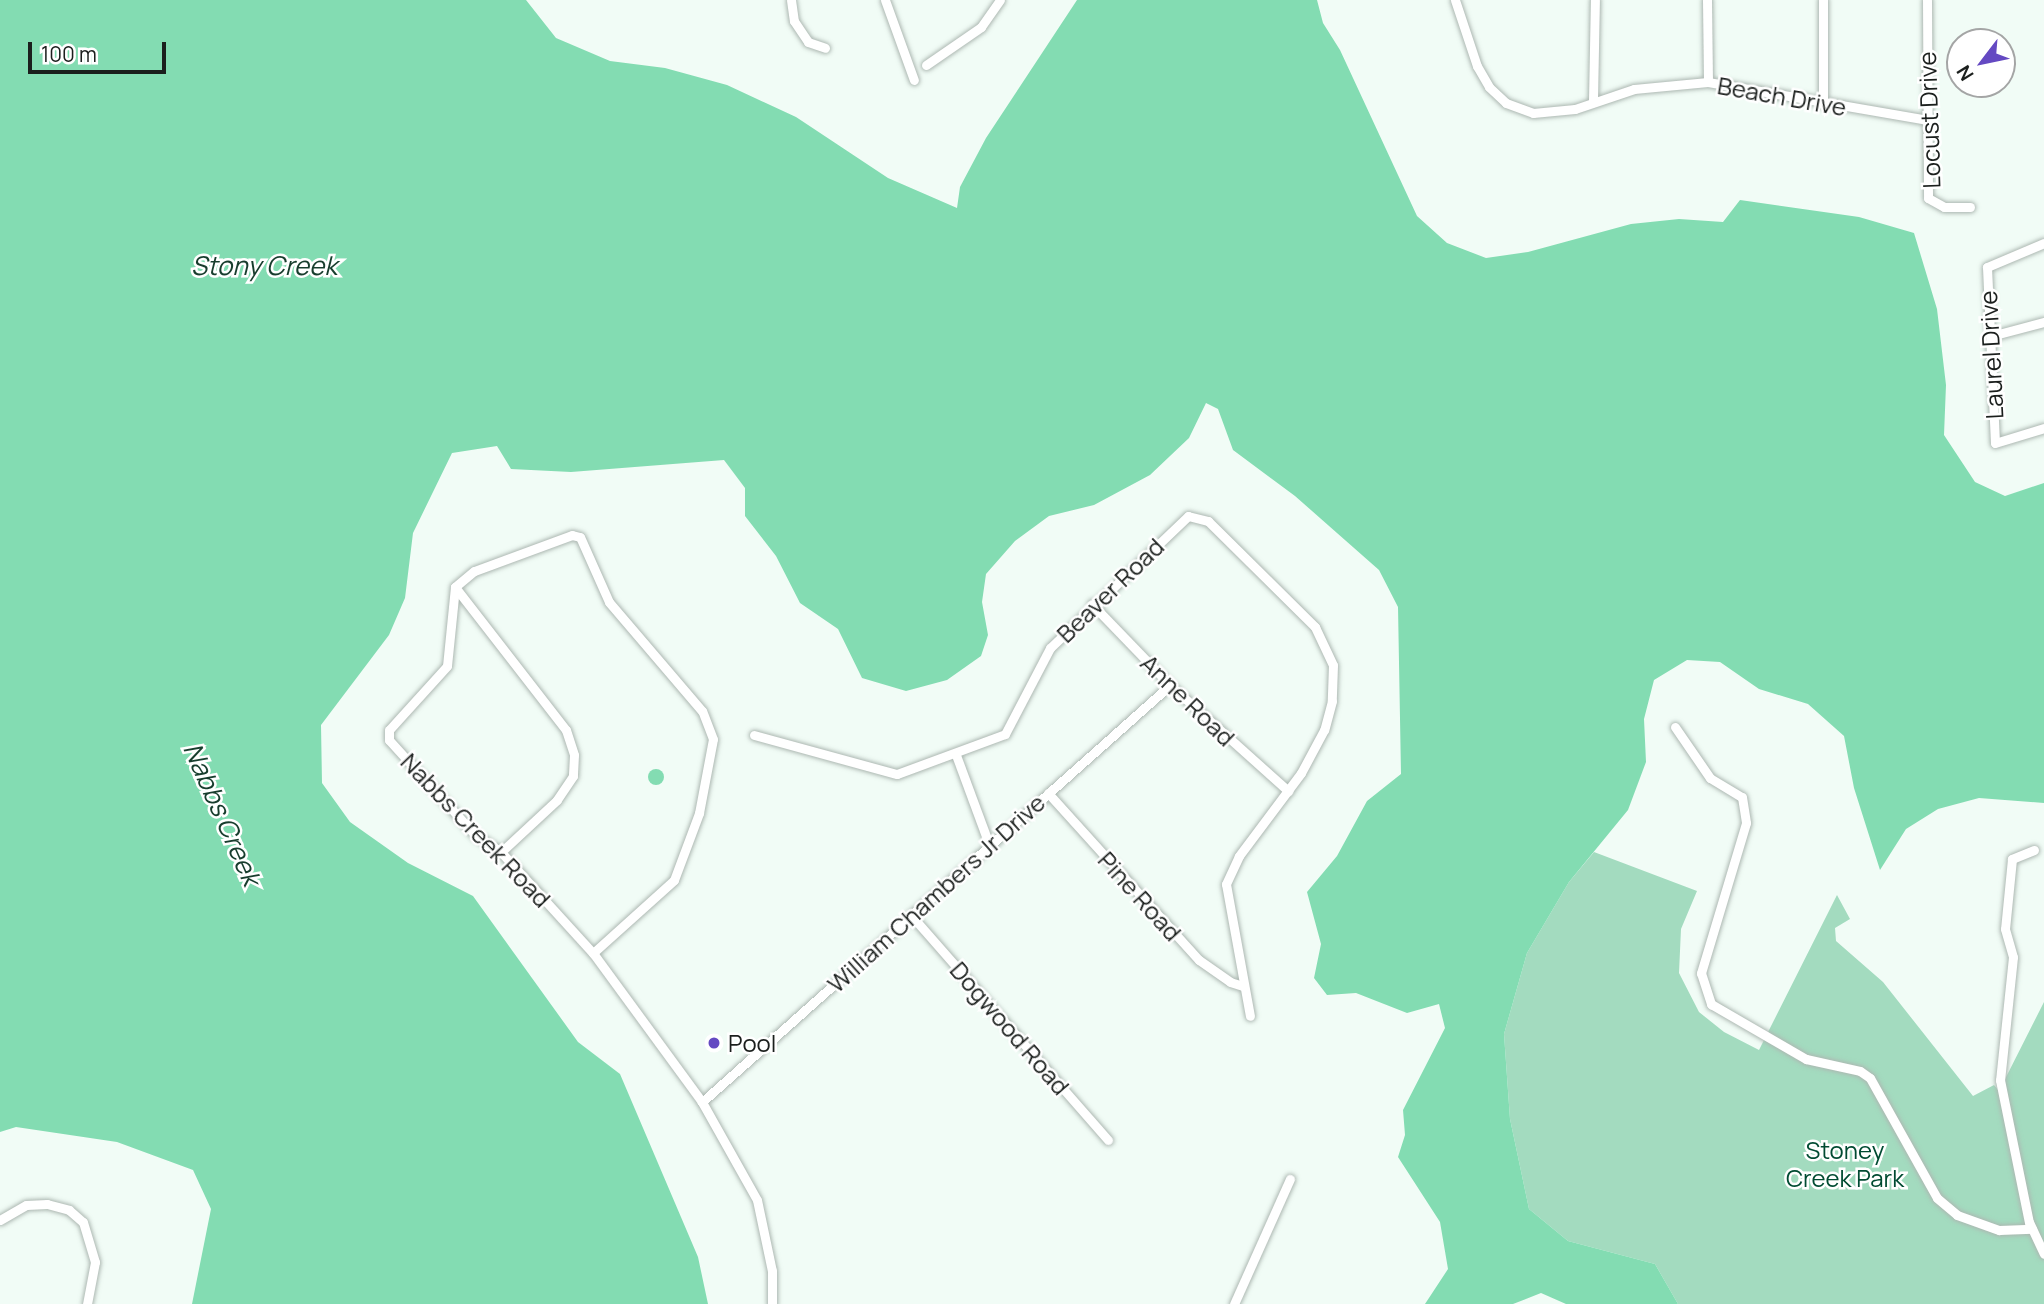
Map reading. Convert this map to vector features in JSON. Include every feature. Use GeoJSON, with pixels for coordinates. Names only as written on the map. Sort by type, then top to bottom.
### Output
{"type":"FeatureCollection","features":[{"type":"Feature","properties":{"kind":"street"},"geometry":{"type":"LineString","coordinates":[[791,0],[794,21],[808,42],[825,48]]}},
{"type":"Feature","properties":{"kind":"street"},"geometry":{"type":"LineString","coordinates":[[885,0],[914,80]]}},
{"type":"Feature","properties":{"kind":"street"},"geometry":{"type":"LineString","coordinates":[[926,65],[981,27],[1000,0]]}},
{"type":"Feature","properties":{"kind":"street","name":"Beach Drive"},"geometry":{"type":"LineString","coordinates":[[1455,0],[1477,66],[1489,87],[1506,103],[1533,113],[1575,108],[1634,89],[1708,82],[1823,104],[1928,120]]}},
{"type":"Feature","properties":{"kind":"street"},"geometry":{"type":"LineString","coordinates":[[1593,100],[1595,0]]}},
{"type":"Feature","properties":{"kind":"street"},"geometry":{"type":"LineString","coordinates":[[1707,0],[1708,82]]}},
{"type":"Feature","properties":{"kind":"street"},"geometry":{"type":"LineString","coordinates":[[1823,0],[1823,104]]}},
{"type":"Feature","properties":{"kind":"street","name":"Locust Drive"},"geometry":{"type":"LineString","coordinates":[[1927,0],[1928,198],[1944,207],[1970,207]]}},
{"type":"Feature","properties":{"kind":"street","name":"Laurel Drive"},"geometry":{"type":"LineString","coordinates":[[2044,243],[1987,267],[1995,443],[2044,428]]}},
{"type":"Feature","properties":{"kind":"street"},"geometry":{"type":"LineString","coordinates":[[1992,336],[2044,322]]}},
{"type":"Feature","properties":{"kind":"street","name":"Beaver Road"},"geometry":{"type":"LineString","coordinates":[[754,736],[897,774],[956,755],[1005,734],[1050,648],[1092,604],[1188,516],[1208,521],[1315,627],[1327,648],[1332,677],[1327,721],[1288,791]]}},
{"type":"Feature","properties":{"kind":"street"},"geometry":{"type":"LineString","coordinates":[[501,852],[557,800],[573,776],[574,755],[566,730],[455,587],[474,571],[572,534],[580,537],[609,601],[702,711],[713,739],[699,813],[674,880],[593,953]]}},
{"type":"Feature","properties":{"kind":"street","name":"Nabbs Creek Road"},"geometry":{"type":"LineString","coordinates":[[455,587],[447,666],[389,730],[390,740],[475,835],[501,852],[593,953],[702,1102],[757,1200],[772,1271],[772,1304]]}},
{"type":"Feature","properties":{"kind":"street","name":"Anne Road"},"geometry":{"type":"LineString","coordinates":[[1092,604],[1170,685],[1288,791]]}},
{"type":"Feature","properties":{"kind":"street","name":"William Chambers Jr Drive"},"geometry":{"type":"LineString","coordinates":[[702,1102],[1170,685]]}},
{"type":"Feature","properties":{"kind":"street"},"geometry":{"type":"LineString","coordinates":[[1675,727],[1710,778],[1742,797],[1746,823],[1701,972],[1711,1004],[1806,1059],[1860,1071],[1870,1079],[1937,1198],[1957,1215],[1999,1230],[2032,1229]]}},
{"type":"Feature","properties":{"kind":"street"},"geometry":{"type":"LineString","coordinates":[[956,755],[989,844]]}},
{"type":"Feature","properties":{"kind":"street"},"geometry":{"type":"LineString","coordinates":[[1250,1016],[1226,884],[1238,856],[1288,791]]}},
{"type":"Feature","properties":{"kind":"street","name":"Pine Road"},"geometry":{"type":"LineString","coordinates":[[1048,793],[1199,960],[1230,982],[1243,986]]}},
{"type":"Feature","properties":{"kind":"street"},"geometry":{"type":"LineString","coordinates":[[2034,850],[2012,859],[2005,929],[2013,957],[2000,1080],[2032,1229],[2044,1254]]}},
{"type":"Feature","properties":{"kind":"street","name":"Dogwood Road"},"geometry":{"type":"LineString","coordinates":[[911,915],[1108,1140]]}},
{"type":"Feature","properties":{"kind":"street"},"geometry":{"type":"LineString","coordinates":[[1234,1304],[1290,1179]]}},
{"type":"Feature","properties":{"kind":"street"},"geometry":{"type":"LineString","coordinates":[[0,1220],[26,1205],[47,1204],[69,1210],[83,1222],[95,1262],[87,1304]]}},
{"type":"Feature","properties":{"kind":"green space","name":"Stoney Creek Park"},"geometry":{"type":"Polygon","coordinates":[[[1594,852],[1697,891],[1681,929],[1679,973],[1699,1012],[1724,1032],[1759,1050],[1837,895],[1850,919],[1835,928],[1836,941],[1883,982],[1973,1096],[1994,1085],[1999,1091],[2044,1002],[2044,1304],[1678,1304],[1655,1264],[1568,1241],[1529,1209],[1510,1119],[1504,1034],[1527,953],[1569,882],[1594,852]]]}},
{"type":"Feature","properties":{"kind":"water","name":"Stony Creek"},"geometry":{"type":"Polygon","coordinates":[[[0,0],[526,0],[556,38],[610,61],[665,68],[727,85],[796,117],[888,178],[957,208],[960,187],[986,138],[1077,0],[1317,0],[1323,23],[1340,50],[1417,216],[1447,243],[1486,258],[1528,252],[1631,224],[1679,219],[1723,222],[1740,200],[1859,217],[1914,233],[1937,309],[1946,385],[1944,435],[1975,482],[2005,496],[2044,483],[2044,803],[1979,798],[1938,809],[1906,829],[1880,870],[1854,788],[1844,736],[1808,704],[1759,689],[1720,662],[1687,660],[1654,680],[1644,719],[1646,762],[1628,810],[1569,882],[1527,953],[1504,1034],[1510,1119],[1529,1209],[1568,1241],[1655,1264],[1678,1304],[1566,1304],[1541,1293],[1513,1304],[1425,1304],[1448,1269],[1440,1222],[1398,1157],[1405,1135],[1403,1110],[1445,1028],[1439,1004],[1407,1013],[1356,993],[1327,995],[1314,978],[1321,944],[1307,892],[1337,856],[1367,801],[1401,774],[1398,607],[1379,570],[1295,496],[1233,450],[1218,409],[1206,403],[1189,438],[1150,475],[1094,505],[1049,516],[1015,541],[986,574],[982,602],[988,635],[981,656],[947,680],[906,691],[862,678],[838,629],[800,603],[776,556],[745,516],[745,488],[724,460],[571,472],[511,469],[497,446],[452,453],[413,533],[405,598],[389,635],[321,725],[322,783],[350,822],[408,863],[473,896],[578,1042],[620,1074],[698,1257],[708,1304],[192,1304],[211,1209],[193,1170],[117,1142],[16,1127],[0,1132],[0,0]]]}},
{"type":"Feature","properties":{"kind":"water"},"geometry":{"type":"Polygon","coordinates":[[[656,769],[664,777],[656,785],[648,777],[656,769]]]}},
{"type":"Feature","properties":{"kind":"place","name":"Pool"},"geometry":{"type":"Point","coordinates":[714,1043]}},
{"type":"Feature","properties":{"kind":"water label","name":"Nabbs Creek"},"geometry":{"type":"Point","coordinates":[222,814]}}]}
